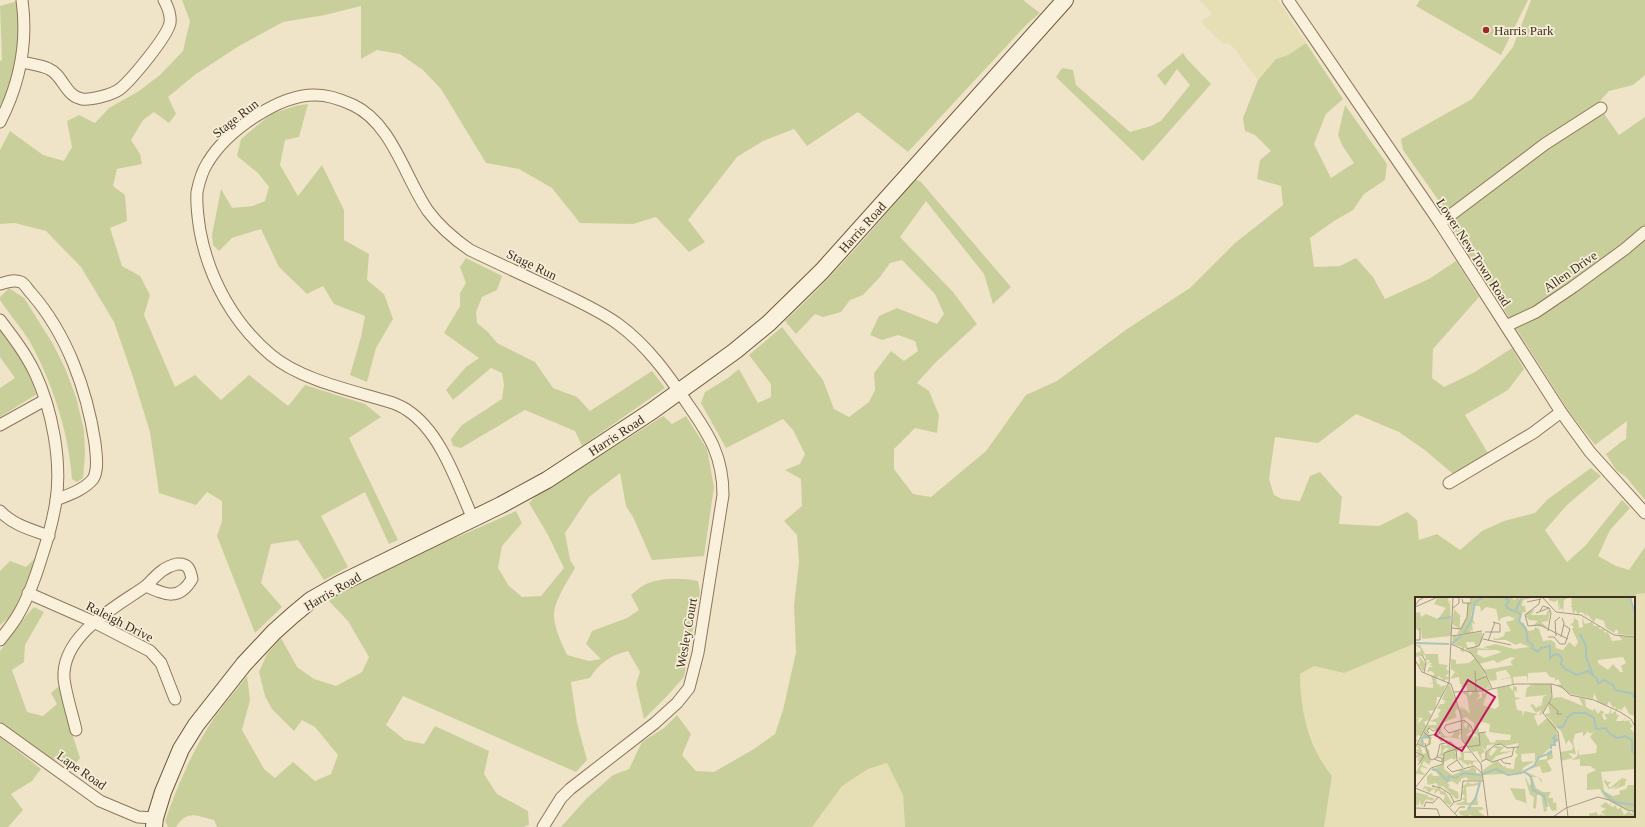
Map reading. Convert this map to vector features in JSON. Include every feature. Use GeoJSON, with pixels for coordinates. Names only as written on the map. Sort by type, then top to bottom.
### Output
{"type":"FeatureCollection","features":[{"type":"Feature","properties":{"kind":"street"},"geometry":{"type":"LineString","coordinates":[[0,122],[15,86],[22,62],[25,38],[25,19],[22,0]]}},
{"type":"Feature","properties":{"kind":"street"},"geometry":{"type":"LineString","coordinates":[[22,62],[49,68],[56,74],[68,92],[75,97],[83,99],[112,94],[120,89],[165,35],[170,16],[164,0]]}},
{"type":"Feature","properties":{"kind":"street","name":"Harris Road"},"geometry":{"type":"LineString","coordinates":[[154,823],[164,792],[182,749],[196,725],[244,664],[274,632],[311,600],[332,588],[473,519],[546,480],[680,392],[735,351],[769,323],[822,271],[1065,0]]}},
{"type":"Feature","properties":{"kind":"street","name":"Lower New Town Road"},"geometry":{"type":"LineString","coordinates":[[1288,0],[1440,223],[1561,412],[1590,452],[1645,513]]}},
{"type":"Feature","properties":{"kind":"street","name":"Stage Run"},"geometry":{"type":"LineString","coordinates":[[473,519],[448,461],[425,426],[407,410],[393,403],[303,375],[286,365],[272,356],[244,329],[224,297],[209,268],[204,250],[197,212],[197,193],[206,164],[215,151],[242,126],[262,112],[301,96],[315,95],[331,97],[355,106],[370,117],[384,132],[428,211],[453,238],[470,250],[584,304],[618,324],[651,354],[680,392]]}},
{"type":"Feature","properties":{"kind":"street"},"geometry":{"type":"LineString","coordinates":[[1440,223],[1546,144],[1601,108]]}},
{"type":"Feature","properties":{"kind":"street","name":"Allen Drive"},"geometry":{"type":"LineString","coordinates":[[1506,326],[1536,312],[1573,287],[1625,249],[1645,232]]}},
{"type":"Feature","properties":{"kind":"street"},"geometry":{"type":"LineString","coordinates":[[0,284],[13,280],[22,283],[37,300],[52,322],[75,369],[86,397],[96,457],[95,473],[93,479],[82,489],[56,500]]}},
{"type":"Feature","properties":{"kind":"street"},"geometry":{"type":"LineString","coordinates":[[0,320],[28,359],[36,374],[45,400],[56,447],[57,486],[56,500],[49,536],[37,572],[18,615],[0,640]]}},
{"type":"Feature","properties":{"kind":"street","name":"Wesley Court"},"geometry":{"type":"LineString","coordinates":[[543,827],[557,804],[570,789],[655,723],[677,703],[688,688],[693,675],[698,653],[722,502],[723,476],[719,459],[711,441],[680,392]]}},
{"type":"Feature","properties":{"kind":"street"},"geometry":{"type":"LineString","coordinates":[[0,425],[45,400]]}},
{"type":"Feature","properties":{"kind":"street"},"geometry":{"type":"LineString","coordinates":[[1450,483],[1533,433],[1561,412]]}},
{"type":"Feature","properties":{"kind":"street"},"geometry":{"type":"LineString","coordinates":[[0,511],[5,517],[17,524],[49,536]]}},
{"type":"Feature","properties":{"kind":"street"},"geometry":{"type":"LineString","coordinates":[[76,730],[64,679],[65,667],[71,650],[83,633],[94,622],[146,586]]}},
{"type":"Feature","properties":{"kind":"street","name":"Raleigh Drive"},"geometry":{"type":"LineString","coordinates":[[28,593],[94,622],[150,651],[161,663],[175,699]]}},
{"type":"Feature","properties":{"kind":"street","name":"Lape Road"},"geometry":{"type":"LineString","coordinates":[[0,729],[100,801],[154,823]]}},
{"type":"Feature","properties":{"kind":"shaded area"},"geometry":{"type":"Polygon","coordinates":[[[1200,0],[1278,0],[1306,43],[1288,55],[1276,59],[1258,80],[1233,47],[1229,44],[1223,44],[1201,22],[1212,14],[1200,0]]]}},
{"type":"Feature","properties":{"kind":"shaded area"},"geometry":{"type":"Polygon","coordinates":[[[1645,593],[1645,827],[1324,827],[1332,776],[1321,763],[1306,723],[1300,694],[1300,674],[1314,666],[1344,673],[1415,643],[1415,817],[1635,817],[1634,597],[1637,594],[1645,593]]]}},
{"type":"Feature","properties":{"kind":"shaded area"},"geometry":{"type":"Polygon","coordinates":[[[887,763],[903,795],[905,827],[812,827],[842,786],[868,769],[887,763]]]}},
{"type":"Feature","properties":{"kind":"green space"},"geometry":{"type":"Polygon","coordinates":[[[182,0],[1023,0],[1040,13],[1027,24],[908,152],[858,112],[807,146],[794,129],[763,141],[737,157],[688,220],[705,242],[689,252],[656,217],[633,224],[580,223],[552,188],[519,169],[486,163],[441,89],[423,70],[400,54],[377,50],[361,59],[361,6],[325,15],[283,22],[239,46],[196,74],[168,97],[176,114],[169,123],[154,112],[143,120],[131,140],[140,154],[142,164],[117,169],[113,186],[125,195],[127,221],[110,228],[122,266],[140,276],[150,295],[144,315],[175,387],[195,375],[221,400],[249,375],[288,406],[305,385],[365,404],[381,417],[349,438],[398,540],[389,544],[365,492],[321,516],[348,567],[324,580],[298,540],[271,544],[261,583],[282,607],[255,633],[217,536],[222,521],[222,501],[207,492],[196,505],[159,493],[150,432],[133,377],[114,322],[81,267],[46,231],[15,223],[0,224],[0,150],[10,131],[43,155],[64,161],[72,147],[67,121],[79,115],[95,123],[109,108],[139,91],[160,75],[183,51],[190,21],[182,0]]]}},
{"type":"Feature","properties":{"kind":"green space","name":"Harris Park"},"geometry":{"type":"Polygon","coordinates":[[[1420,0],[1528,0],[1501,55],[1416,6],[1420,0]]]}},
{"type":"Feature","properties":{"kind":"green space"},"geometry":{"type":"Polygon","coordinates":[[[1531,0],[1645,0],[1645,75],[1633,85],[1609,91],[1592,110],[1453,209],[1444,208],[1403,150],[1401,139],[1472,99],[1513,47],[1531,0]]]}},
{"type":"Feature","properties":{"kind":"green space"},"geometry":{"type":"Polygon","coordinates":[[[18,1],[19,48],[9,91],[0,108],[0,61],[2,60],[0,6],[18,1]]]}},
{"type":"Feature","properties":{"kind":"green space"},"geometry":{"type":"Polygon","coordinates":[[[1306,43],[1343,99],[1326,114],[1314,144],[1331,178],[1354,163],[1342,145],[1338,135],[1345,105],[1387,164],[1385,180],[1364,194],[1353,210],[1310,238],[1314,267],[1340,266],[1356,258],[1373,277],[1385,299],[1429,279],[1456,261],[1479,297],[1433,349],[1432,378],[1444,387],[1475,372],[1512,348],[1524,369],[1508,390],[1465,415],[1488,453],[1453,474],[1426,451],[1399,432],[1356,414],[1318,443],[1275,437],[1269,479],[1274,495],[1282,499],[1300,501],[1310,476],[1320,472],[1342,497],[1339,524],[1379,526],[1407,512],[1417,520],[1419,540],[1437,534],[1460,550],[1482,531],[1504,521],[1535,513],[1548,499],[1591,468],[1601,476],[1567,505],[1545,530],[1567,562],[1585,546],[1622,500],[1630,508],[1610,530],[1598,556],[1616,566],[1629,570],[1645,547],[1645,593],[1637,594],[1634,597],[1415,597],[1415,643],[1344,673],[1314,666],[1300,674],[1300,688],[1307,728],[1317,753],[1332,776],[1324,827],[905,827],[903,795],[887,763],[868,769],[842,786],[812,827],[561,827],[587,798],[613,775],[629,769],[642,742],[664,728],[677,715],[691,734],[682,755],[696,771],[714,772],[754,749],[775,734],[783,710],[796,652],[794,605],[799,562],[797,535],[784,521],[802,506],[801,479],[785,470],[800,464],[805,454],[793,430],[783,419],[726,448],[701,403],[705,392],[728,378],[739,369],[758,403],[771,397],[771,384],[749,355],[782,327],[823,380],[834,409],[849,417],[869,402],[875,390],[874,373],[891,351],[904,361],[918,351],[915,341],[898,335],[882,340],[870,335],[879,316],[897,308],[937,324],[944,314],[935,294],[902,260],[890,263],[880,277],[863,295],[850,300],[841,312],[823,317],[815,314],[796,334],[785,321],[852,252],[915,179],[921,182],[1011,287],[993,304],[984,274],[926,201],[900,237],[953,292],[977,324],[935,363],[917,383],[929,391],[939,415],[937,433],[915,428],[894,449],[894,469],[913,494],[931,497],[986,451],[1026,395],[1057,381],[1127,329],[1190,288],[1235,243],[1283,205],[1281,186],[1257,179],[1260,160],[1271,151],[1255,135],[1245,131],[1243,118],[1258,80],[1276,59],[1288,55],[1306,43]]]}},
{"type":"Feature","properties":{"kind":"green space"},"geometry":{"type":"Polygon","coordinates":[[[1183,53],[1211,84],[1143,161],[1056,77],[1062,68],[1073,70],[1076,85],[1130,132],[1151,126],[1161,121],[1190,85],[1177,69],[1165,86],[1157,75],[1183,53]]]}},
{"type":"Feature","properties":{"kind":"green space"},"geometry":{"type":"Polygon","coordinates":[[[308,104],[299,137],[285,140],[280,165],[298,196],[322,165],[344,210],[344,240],[369,254],[367,280],[384,294],[393,319],[376,348],[367,382],[350,375],[361,337],[365,316],[334,304],[323,286],[307,294],[279,267],[261,229],[232,238],[219,251],[213,245],[212,235],[221,189],[232,208],[253,206],[265,201],[269,187],[258,173],[237,156],[241,139],[271,114],[295,106],[308,104]]]}},
{"type":"Feature","properties":{"kind":"green space"},"geometry":{"type":"Polygon","coordinates":[[[1603,112],[1619,135],[1645,117],[1645,500],[1626,477],[1616,470],[1606,454],[1626,439],[1627,421],[1595,445],[1570,413],[1448,222],[1542,150],[1603,112]]]}},
{"type":"Feature","properties":{"kind":"green space"},"geometry":{"type":"Polygon","coordinates":[[[466,258],[502,276],[497,290],[482,297],[476,312],[477,323],[488,332],[497,343],[535,362],[553,388],[577,397],[590,411],[652,371],[665,388],[582,446],[575,431],[525,410],[461,448],[453,446],[451,439],[462,425],[502,399],[504,385],[502,373],[491,368],[453,400],[446,390],[466,367],[479,358],[444,333],[460,306],[460,293],[466,283],[460,267],[466,258]]]}},
{"type":"Feature","properties":{"kind":"green space"},"geometry":{"type":"Polygon","coordinates":[[[9,288],[24,298],[53,344],[65,368],[76,397],[84,430],[85,455],[83,478],[77,482],[72,479],[67,444],[58,408],[38,357],[23,331],[0,300],[0,297],[9,288]]]}},
{"type":"Feature","properties":{"kind":"green space"},"geometry":{"type":"Polygon","coordinates":[[[2,328],[21,357],[37,394],[0,417],[0,388],[15,378],[0,357],[0,330],[2,328]]]}},
{"type":"Feature","properties":{"kind":"green space"},"geometry":{"type":"Polygon","coordinates":[[[663,416],[672,424],[686,416],[707,449],[714,487],[704,556],[652,560],[633,517],[626,506],[620,473],[589,497],[565,533],[570,560],[575,568],[557,601],[554,618],[558,635],[567,655],[589,661],[601,659],[586,644],[592,631],[627,618],[639,610],[631,595],[639,588],[650,582],[664,579],[685,579],[698,581],[700,592],[684,677],[668,695],[644,719],[636,684],[640,672],[628,651],[606,660],[597,668],[590,678],[571,682],[577,723],[587,760],[576,772],[403,696],[386,725],[405,740],[424,744],[435,726],[489,751],[484,774],[497,794],[528,811],[529,825],[524,827],[217,827],[214,820],[193,815],[184,818],[176,827],[168,827],[165,821],[175,793],[194,753],[216,715],[247,676],[250,700],[242,730],[264,769],[275,778],[293,762],[315,781],[331,774],[338,755],[315,727],[302,720],[294,731],[272,709],[265,696],[259,672],[267,654],[281,638],[297,667],[314,679],[336,686],[362,672],[369,657],[348,621],[328,600],[387,568],[516,511],[522,523],[502,546],[498,568],[509,586],[522,597],[541,596],[564,568],[548,535],[529,503],[538,494],[663,416]]]}},
{"type":"Feature","properties":{"kind":"green space"},"geometry":{"type":"Polygon","coordinates":[[[38,555],[12,615],[0,625],[0,571],[10,561],[26,567],[38,555]]]}},
{"type":"Feature","properties":{"kind":"green space"},"geometry":{"type":"Polygon","coordinates":[[[34,607],[44,612],[25,645],[24,662],[12,670],[27,712],[43,716],[57,704],[51,693],[59,686],[80,758],[72,769],[36,750],[0,722],[0,651],[34,607]]]}},
{"type":"Feature","properties":{"kind":"green space"},"geometry":{"type":"Polygon","coordinates":[[[0,737],[41,769],[32,781],[11,794],[23,810],[8,827],[0,827],[0,737]]]}},
{"type":"Feature","properties":{"kind":"place","name":"Harris Park"},"geometry":{"type":"Point","coordinates":[1486,30]}}]}
